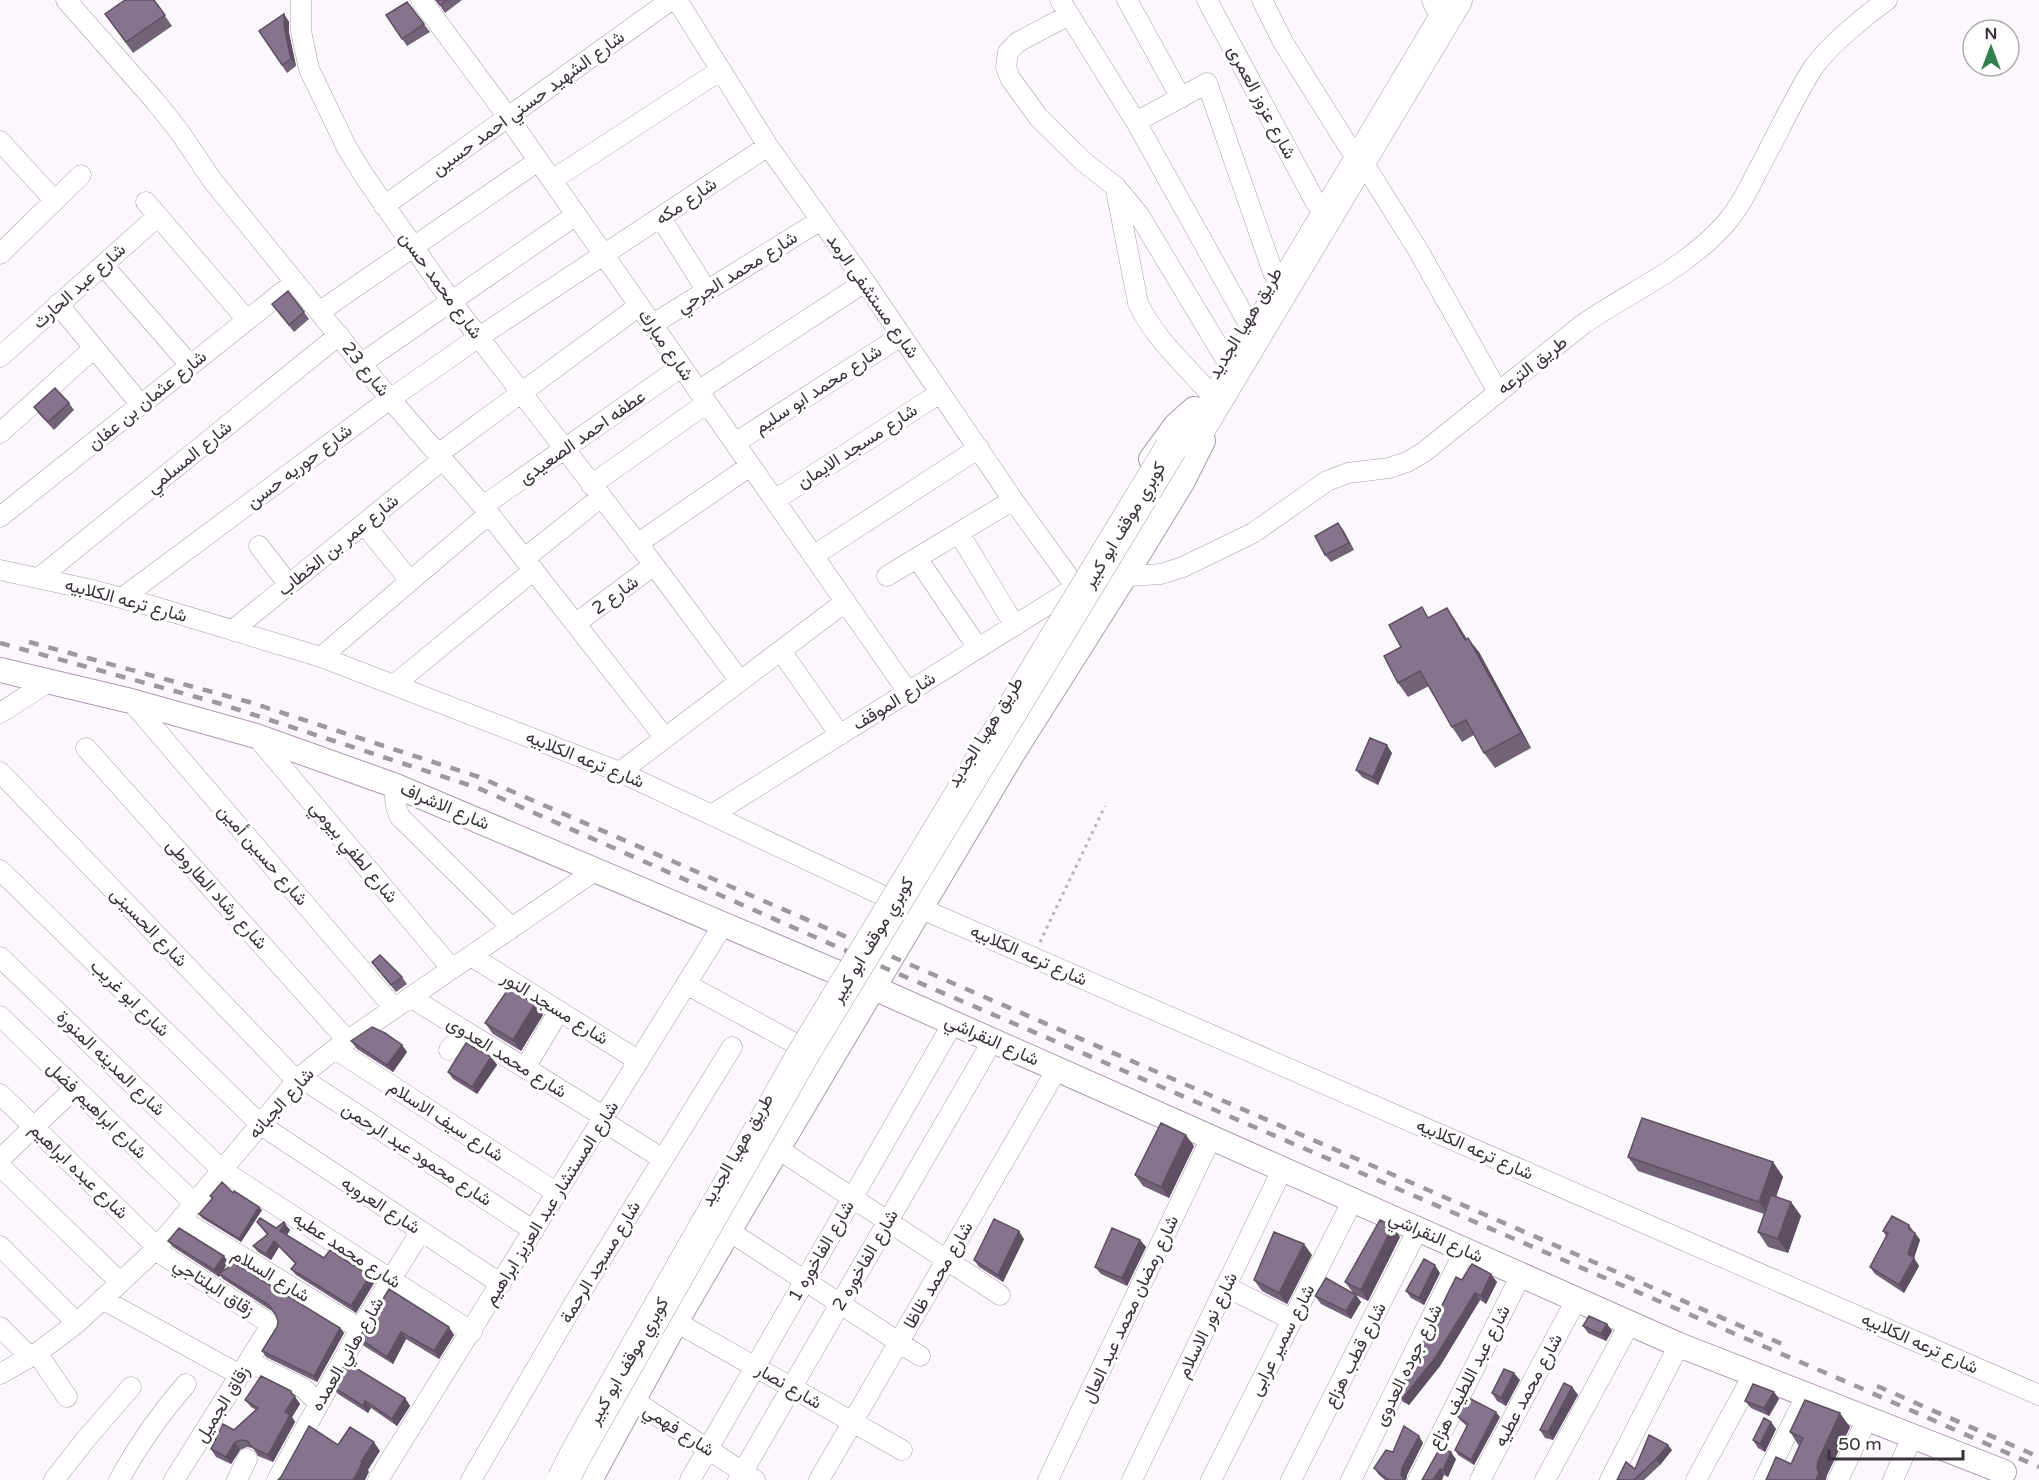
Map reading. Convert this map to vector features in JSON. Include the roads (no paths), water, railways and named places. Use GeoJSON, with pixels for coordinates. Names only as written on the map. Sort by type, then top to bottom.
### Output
{"type":"FeatureCollection","features":[{"type":"Feature","properties":{"kind":"main road","name":"طريق ههيا الجديد"},"geometry":{"type":"LineString","coordinates":[[1203,405],[1355,154],[1440,2]]}},
{"type":"Feature","properties":{"kind":"main road","name":"طريق ههيا الجديد"},"geometry":{"type":"LineString","coordinates":[[1203,405],[1224,358],[1316,203],[1355,154]]}},
{"type":"Feature","properties":{"kind":"main road","name":"كوبري موقف ابو كبير"},"geometry":{"type":"LineString","coordinates":[[579,1480],[817,1058],[1203,405]]}},
{"type":"Feature","properties":{"kind":"main road","name":"كوبري موقف ابو كبير"},"geometry":{"type":"LineString","coordinates":[[563,1480],[805,1050],[1177,452]]}},
{"type":"Feature","properties":{"kind":"street","name":"شارع 23"},"geometry":{"type":"LineString","coordinates":[[66,0],[155,101],[179,131],[212,180],[390,399],[486,510],[665,738]]}},
{"type":"Feature","properties":{"kind":"street","name":"شارع محمد حسن"},"geometry":{"type":"LineString","coordinates":[[301,0],[301,31],[309,69],[347,148],[384,206],[451,302],[654,565],[740,681]]}},
{"type":"Feature","properties":{"kind":"street","name":"شارع مبارك"},"geometry":{"type":"LineString","coordinates":[[420,0],[508,117],[908,692]]}},
{"type":"Feature","properties":{"kind":"street","name":"شارع الشهيد حسني احمد حسين"},"geometry":{"type":"LineString","coordinates":[[384,206],[672,0]]}},
{"type":"Feature","properties":{"kind":"street","name":"شارع مستشفى الرمد"},"geometry":{"type":"LineString","coordinates":[[677,0],[768,146],[865,282],[1013,500],[1076,587]]}},
{"type":"Feature","properties":{"kind":"street"},"geometry":{"type":"LineString","coordinates":[[1127,0],[1181,98]]}},
{"type":"Feature","properties":{"kind":"street","name":"شارع عزوز العمرى"},"geometry":{"type":"LineString","coordinates":[[1207,0],[1316,203]]}},
{"type":"Feature","properties":{"kind":"street"},"geometry":{"type":"LineString","coordinates":[[1262,0],[1283,42],[1418,250],[1498,392]]}},
{"type":"Feature","properties":{"kind":"street","name":"طريق الترعه"},"geometry":{"type":"LineString","coordinates":[[1076,587],[1098,580],[1161,574],[1183,567],[1253,532],[1327,481],[1348,473],[1389,468],[1407,462],[1424,452],[1582,325],[1608,307],[1670,272],[1712,238],[1740,204],[1815,65],[1868,13],[1887,0]]}},
{"type":"Feature","properties":{"kind":"street"},"geometry":{"type":"LineString","coordinates":[[1224,358],[1139,215],[1116,187],[1071,150],[1039,118],[1010,78],[1006,67],[1008,52],[1018,42],[1065,8],[1136,122],[1247,321]]}},
{"type":"Feature","properties":{"kind":"street"},"geometry":{"type":"LineString","coordinates":[[552,180],[721,70]]}},
{"type":"Feature","properties":{"kind":"street"},"geometry":{"type":"LineString","coordinates":[[1136,122],[1207,83],[1274,275]]}},
{"type":"Feature","properties":{"kind":"street"},"geometry":{"type":"LineString","coordinates":[[0,141],[55,201]]}},
{"type":"Feature","properties":{"kind":"street","name":"شارع مكه"},"geometry":{"type":"LineString","coordinates":[[604,256],[768,146]]}},
{"type":"Feature","properties":{"kind":"street"},"geometry":{"type":"LineString","coordinates":[[319,312],[538,161]]}},
{"type":"Feature","properties":{"kind":"street"},"geometry":{"type":"LineString","coordinates":[[0,254],[81,175]]}},
{"type":"Feature","properties":{"kind":"street"},"geometry":{"type":"LineString","coordinates":[[1116,187],[1138,303],[1203,405]]}},
{"type":"Feature","properties":{"kind":"street","name":"شارع عبد الحارث"},"geometry":{"type":"LineString","coordinates":[[0,357],[103,265],[152,209],[247,320]]}},
{"type":"Feature","properties":{"kind":"street"},"geometry":{"type":"LineString","coordinates":[[362,363],[576,215]]}},
{"type":"Feature","properties":{"kind":"street"},"geometry":{"type":"LineString","coordinates":[[661,218],[707,291]]}},
{"type":"Feature","properties":{"kind":"street","name":"شارع محمد الجرحي"},"geometry":{"type":"LineString","coordinates":[[653,324],[821,220]]}},
{"type":"Feature","properties":{"kind":"street"},"geometry":{"type":"LineString","coordinates":[[479,337],[604,256]]}},
{"type":"Feature","properties":{"kind":"street"},"geometry":{"type":"LineString","coordinates":[[103,265],[190,365]]}},
{"type":"Feature","properties":{"kind":"street","name":"شارع عثمان بن عفان"},"geometry":{"type":"LineString","coordinates":[[0,517],[295,282]]}},
{"type":"Feature","properties":{"kind":"street"},"geometry":{"type":"LineString","coordinates":[[395,684],[529,565],[596,491],[702,397],[865,282]]}},
{"type":"Feature","properties":{"kind":"street"},"geometry":{"type":"LineString","coordinates":[[58,304],[141,405]]}},
{"type":"Feature","properties":{"kind":"street","name":"شارع عمر بن الخطاب"},"geometry":{"type":"LineString","coordinates":[[233,630],[364,524],[440,457],[521,393],[639,306]]}},
{"type":"Feature","properties":{"kind":"street","name":"شارع المسلمي"},"geometry":{"type":"LineString","coordinates":[[39,578],[339,335]]}},
{"type":"Feature","properties":{"kind":"street","name":"شارع محمد ابو سليم"},"geometry":{"type":"LineString","coordinates":[[735,443],[901,336]]}},
{"type":"Feature","properties":{"kind":"street","name":"شارع حوريه حسن"},"geometry":{"type":"LineString","coordinates":[[122,598],[390,399],[479,337]]}},
{"type":"Feature","properties":{"kind":"street"},"geometry":{"type":"LineString","coordinates":[[0,433],[94,348]]}},
{"type":"Feature","properties":{"kind":"street","name":"عطفه احمد الصعيدى"},"geometry":{"type":"LineString","coordinates":[[321,657],[410,581],[486,510],[564,449],[681,367]]}},
{"type":"Feature","properties":{"kind":"street","name":"شارع مسجد الايمان"},"geometry":{"type":"LineString","coordinates":[[775,500],[940,393]]}},
{"type":"Feature","properties":{"kind":"street","name":"طريق ههيا الجديد"},"geometry":{"type":"LineString","coordinates":[[590,1480],[676,1322],[729,1231],[1013,753],[1125,576],[1194,460],[1204,438],[1203,405]]}},
{"type":"Feature","properties":{"kind":"street","name":"طريق ههيا الجديد"},"geometry":{"type":"LineString","coordinates":[[556,1480],[599,1395],[715,1188],[840,974],[849,952],[1076,587],[1152,456],[1176,425],[1203,405]]}},
{"type":"Feature","properties":{"kind":"street"},"geometry":{"type":"LineString","coordinates":[[813,556],[979,447]]}},
{"type":"Feature","properties":{"kind":"street"},"geometry":{"type":"LineString","coordinates":[[637,544],[750,466]]}},
{"type":"Feature","properties":{"kind":"street"},"geometry":{"type":"LineString","coordinates":[[887,576],[1013,500]]}},
{"type":"Feature","properties":{"kind":"street"},"geometry":{"type":"LineString","coordinates":[[364,524],[410,581]]}},
{"type":"Feature","properties":{"kind":"street"},"geometry":{"type":"LineString","coordinates":[[959,533],[1015,626]]}},
{"type":"Feature","properties":{"kind":"street"},"geometry":{"type":"LineString","coordinates":[[259,546],[289,585]]}},
{"type":"Feature","properties":{"kind":"street"},"geometry":{"type":"LineString","coordinates":[[917,558],[978,648]]}},
{"type":"Feature","properties":{"kind":"street","name":"شارع 2"},"geometry":{"type":"LineString","coordinates":[[575,624],[654,565]]}},
{"type":"Feature","properties":{"kind":"street","name":"شارع ترعه الكلابيه"},"geometry":{"type":"LineString","coordinates":[[0,570],[122,598],[321,657],[620,772],[884,896],[922,909],[2039,1395]]}},
{"type":"Feature","properties":{"kind":"street","name":"شارع الموقف"},"geometry":{"type":"LineString","coordinates":[[713,814],[1076,587]]}},
{"type":"Feature","properties":{"kind":"street"},"geometry":{"type":"LineString","coordinates":[[620,772],[845,602]]}},
{"type":"Feature","properties":{"kind":"street"},"geometry":{"type":"LineString","coordinates":[[781,651],[840,735]]}},
{"type":"Feature","properties":{"kind":"street","name":"شارع الاشراف"},"geometry":{"type":"LineString","coordinates":[[0,670],[131,701],[255,736],[396,786],[874,988]]}},
{"type":"Feature","properties":{"kind":"street"},"geometry":{"type":"LineString","coordinates":[[0,713],[50,681]]}},
{"type":"Feature","properties":{"kind":"street","name":"شارع حسين أمين"},"geometry":{"type":"LineString","coordinates":[[131,701],[402,1003]]}},
{"type":"Feature","properties":{"kind":"street","name":"شارع لطفي بيومي"},"geometry":{"type":"LineString","coordinates":[[255,736],[452,969]]}},
{"type":"Feature","properties":{"kind":"street","name":"شارع رشاد الطاروطى"},"geometry":{"type":"LineString","coordinates":[[86,747],[341,1044]]}},
{"type":"Feature","properties":{"kind":"street","name":"شارع الحسينى"},"geometry":{"type":"LineString","coordinates":[[0,772],[298,1079]]}},
{"type":"Feature","properties":{"kind":"street"},"geometry":{"type":"LineString","coordinates":[[396,786],[395,807],[400,817],[512,928]]}},
{"type":"Feature","properties":{"kind":"street","name":"شارع ابو غريب"},"geometry":{"type":"LineString","coordinates":[[0,870],[261,1125]]}},
{"type":"Feature","properties":{"kind":"street","name":"شارع الجبانه"},"geometry":{"type":"LineString","coordinates":[[0,1374],[34,1355],[77,1323],[156,1248],[182,1220],[298,1079],[341,1044],[596,870]]}},
{"type":"Feature","properties":{"kind":"street","name":"شارع المستشار عبد العزيز ابراهيم"},"geometry":{"type":"LineString","coordinates":[[378,1480],[723,925]]}},
{"type":"Feature","properties":{"kind":"street","name":"شارع مسجد النور"},"geometry":{"type":"LineString","coordinates":[[471,956],[639,1061]]}},
{"type":"Feature","properties":{"kind":"street","name":"شارع المدينه المنورة"},"geometry":{"type":"LineString","coordinates":[[0,957],[222,1170]]}},
{"type":"Feature","properties":{"kind":"street"},"geometry":{"type":"LineString","coordinates":[[686,984],[798,1046]]}},
{"type":"Feature","properties":{"kind":"street","name":"شارع النقراشي"},"geometry":{"type":"LineString","coordinates":[[874,988],[1678,1345],[2004,1472]]}},
{"type":"Feature","properties":{"kind":"street","name":"شارع محمد العدوى"},"geometry":{"type":"LineString","coordinates":[[402,1003],[465,1031],[602,1118],[663,1160]]}},
{"type":"Feature","properties":{"kind":"street"},"geometry":{"type":"LineString","coordinates":[[525,1068],[559,1011]]}},
{"type":"Feature","properties":{"kind":"street","name":"شارع ابراهيم فضل"},"geometry":{"type":"LineString","coordinates":[[0,1016],[195,1204]]}},
{"type":"Feature","properties":{"kind":"street","name":"شارع الفاخوره 1"},"geometry":{"type":"LineString","coordinates":[[690,1480],[953,1023]]}},
{"type":"Feature","properties":{"kind":"street"},"geometry":{"type":"LineString","coordinates":[[449,1050],[465,1031]]}},
{"type":"Feature","properties":{"kind":"street","name":"شارع الفاخوره 2"},"geometry":{"type":"LineString","coordinates":[[745,1477],[792,1388],[993,1040]]}},
{"type":"Feature","properties":{"kind":"street","name":"شارع سيف الاسلام"},"geometry":{"type":"LineString","coordinates":[[341,1044],[556,1193]]}},
{"type":"Feature","properties":{"kind":"street","name":"شارع مسجد الرحمة"},"geometry":{"type":"LineString","coordinates":[[471,1480],[575,1302],[732,1047]]}},
{"type":"Feature","properties":{"kind":"street","name":"شارع محمد ظاظا"},"geometry":{"type":"LineString","coordinates":[[819,1480],[1058,1069]]}},
{"type":"Feature","properties":{"kind":"street","name":"شارع محمود عبد الرحمن"},"geometry":{"type":"LineString","coordinates":[[298,1079],[534,1231]]}},
{"type":"Feature","properties":{"kind":"street"},"geometry":{"type":"LineString","coordinates":[[0,1159],[75,1088]]}},
{"type":"Feature","properties":{"kind":"street","name":"شارع عبده ابراهيم"},"geometry":{"type":"LineString","coordinates":[[0,1094],[156,1248]]}},
{"type":"Feature","properties":{"kind":"street","name":"شارع العروبه"},"geometry":{"type":"LineString","coordinates":[[261,1125],[501,1284]]}},
{"type":"Feature","properties":{"kind":"street","name":"شارع رمضان محمد عبد العال"},"geometry":{"type":"LineString","coordinates":[[1048,1480],[1211,1138]]}},
{"type":"Feature","properties":{"kind":"street"},"geometry":{"type":"LineString","coordinates":[[778,1149],[1000,1294]]}},
{"type":"Feature","properties":{"kind":"street"},"geometry":{"type":"LineString","coordinates":[[0,1166],[120,1282]]}},
{"type":"Feature","properties":{"kind":"street","name":"شارع محمد عطيه"},"geometry":{"type":"LineString","coordinates":[[222,1170],[471,1332]]}},
{"type":"Feature","properties":{"kind":"street","name":"شارع نور الاسلام"},"geometry":{"type":"LineString","coordinates":[[1132,1480],[1282,1170]]}},
{"type":"Feature","properties":{"kind":"street","name":"شارع سمير عرابى"},"geometry":{"type":"LineString","coordinates":[[1211,1480],[1353,1200]]}},
{"type":"Feature","properties":{"kind":"street","name":"شارع السلام"},"geometry":{"type":"LineString","coordinates":[[182,1220],[360,1329]]}},
{"type":"Feature","properties":{"kind":"street","name":"شارع قطب هزاع"},"geometry":{"type":"LineString","coordinates":[[1291,1480],[1419,1229]]}},
{"type":"Feature","properties":{"kind":"street","name":"شارع هاني العمده"},"geometry":{"type":"LineString","coordinates":[[277,1480],[318,1402],[420,1231]]}},
{"type":"Feature","properties":{"kind":"street"},"geometry":{"type":"LineString","coordinates":[[729,1231],[920,1356]]}},
{"type":"Feature","properties":{"kind":"street"},"geometry":{"type":"LineString","coordinates":[[0,1246],[77,1323]]}},
{"type":"Feature","properties":{"kind":"street","name":"زقاق البلتاجي"},"geometry":{"type":"LineString","coordinates":[[156,1248],[266,1321],[270,1327]]}},
{"type":"Feature","properties":{"kind":"street","name":"شارع جوده العدوى"},"geometry":{"type":"LineString","coordinates":[[1351,1480],[1465,1250]]}},
{"type":"Feature","properties":{"kind":"street","name":"شارع عبد اللطيف هزاع"},"geometry":{"type":"LineString","coordinates":[[1418,1480],[1521,1275]]}},
{"type":"Feature","properties":{"kind":"street"},"geometry":{"type":"LineString","coordinates":[[1225,1286],[1292,1320]]}},
{"type":"Feature","properties":{"kind":"street"},"geometry":{"type":"LineString","coordinates":[[102,1299],[244,1369],[303,1388],[318,1402]]}},
{"type":"Feature","properties":{"kind":"street","name":"شارع محمد عطيه"},"geometry":{"type":"LineString","coordinates":[[1480,1480],[1576,1300]]}},
{"type":"Feature","properties":{"kind":"street","name":"شارع نصار"},"geometry":{"type":"LineString","coordinates":[[676,1322],[902,1450]]}},
{"type":"Feature","properties":{"kind":"street"},"geometry":{"type":"LineString","coordinates":[[1545,1480],[1630,1323]]}},
{"type":"Feature","properties":{"kind":"street"},"geometry":{"type":"LineString","coordinates":[[0,1327],[34,1355],[67,1397]]}},
{"type":"Feature","properties":{"kind":"street","name":"زقاق الجميل"},"geometry":{"type":"LineString","coordinates":[[174,1480],[270,1327]]}},
{"type":"Feature","properties":{"kind":"street"},"geometry":{"type":"LineString","coordinates":[[1610,1480],[1678,1345]]}},
{"type":"Feature","properties":{"kind":"street"},"geometry":{"type":"LineString","coordinates":[[1696,1480],[1753,1375]]}},
{"type":"Feature","properties":{"kind":"street"},"geometry":{"type":"LineString","coordinates":[[119,1480],[159,1415],[186,1384]]}},
{"type":"Feature","properties":{"kind":"street"},"geometry":{"type":"LineString","coordinates":[[54,1480],[131,1387]]}},
{"type":"Feature","properties":{"kind":"street"},"geometry":{"type":"LineString","coordinates":[[1764,1480],[1806,1396]]}},
{"type":"Feature","properties":{"kind":"street","name":"شارع فهمي"},"geometry":{"type":"LineString","coordinates":[[633,1400],[708,1449],[745,1477]]}},
{"type":"Feature","properties":{"kind":"street"},"geometry":{"type":"LineString","coordinates":[[1838,1480],[1867,1419]]}},
{"type":"Feature","properties":{"kind":"street"},"geometry":{"type":"LineString","coordinates":[[1893,1480],[1912,1437]]}},
{"type":"Feature","properties":{"kind":"street"},"geometry":{"type":"LineString","coordinates":[[237,1480],[247,1459]]}},
{"type":"Feature","properties":{"kind":"railway"},"geometry":{"type":"LineString","coordinates":[[29,642],[249,702],[479,777],[1789,1347]]}},
{"type":"Feature","properties":{"kind":"railway"},"geometry":{"type":"LineString","coordinates":[[0,643],[218,703],[478,788],[885,968],[2039,1467]]}},
{"type":"Feature","properties":{"kind":"railway"},"geometry":{"type":"LineString","coordinates":[[1877,1386],[2039,1457]]}}]}
